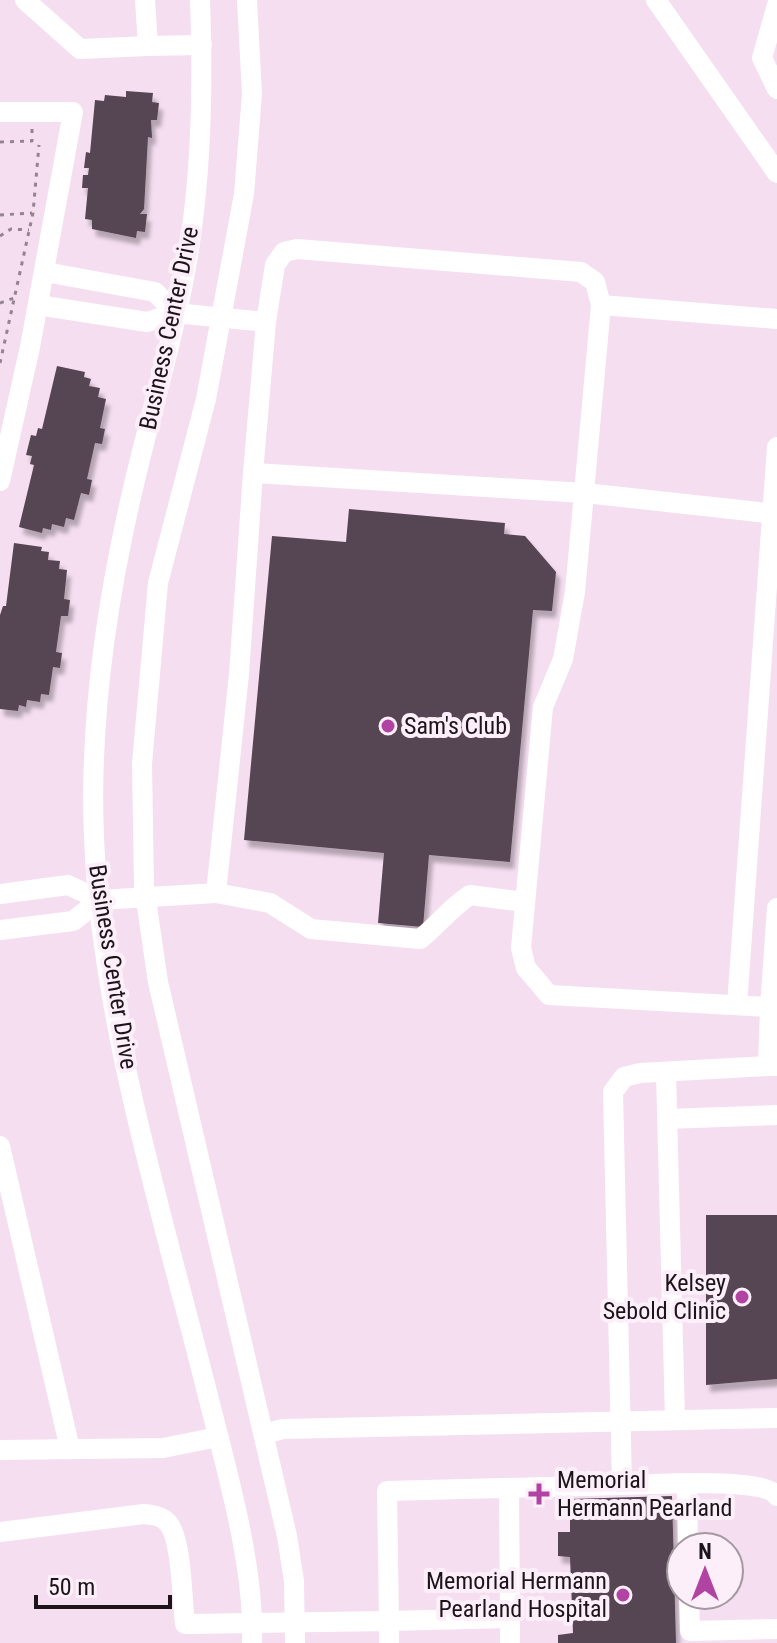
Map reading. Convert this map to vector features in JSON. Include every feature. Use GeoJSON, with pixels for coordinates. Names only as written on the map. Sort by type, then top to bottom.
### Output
{"type":"FeatureCollection","features":[{"type":"Feature","properties":{"kind":"street"},"geometry":{"type":"LineString","coordinates":[[25,0],[80,49],[202,45]]}},
{"type":"Feature","properties":{"kind":"street"},"geometry":{"type":"LineString","coordinates":[[145,0],[148,46]]}},
{"type":"Feature","properties":{"kind":"street","name":"Business Center Drive"},"geometry":{"type":"LineString","coordinates":[[200,0],[202,45],[191,235],[122,538],[108,613],[95,716],[94,838],[100,900],[134,1102],[218,1437],[250,1591],[252,1633]]}},
{"type":"Feature","properties":{"kind":"street","name":"Business Center Drive"},"geometry":{"type":"LineString","coordinates":[[247,0],[252,94],[244,194],[206,399],[158,583],[142,764],[145,896],[161,997],[287,1536],[295,1633]]}},
{"type":"Feature","properties":{"kind":"street"},"geometry":{"type":"LineString","coordinates":[[656,0],[777,173]]}},
{"type":"Feature","properties":{"kind":"street"},"geometry":{"type":"LineString","coordinates":[[777,5],[762,58],[777,89]]}},
{"type":"Feature","properties":{"kind":"street"},"geometry":{"type":"LineString","coordinates":[[0,112],[73,112],[38,305],[6,422],[0,481]]}},
{"type":"Feature","properties":{"kind":"street"},"geometry":{"type":"LineString","coordinates":[[216,893],[239,674],[266,322],[275,265],[284,252],[297,249],[581,272],[595,282],[601,305],[575,592],[563,659],[543,707],[521,948],[526,968],[549,995],[774,1007]]}},
{"type":"Feature","properties":{"kind":"street"},"geometry":{"type":"LineString","coordinates":[[45,272],[155,292],[175,313]]}},
{"type":"Feature","properties":{"kind":"street"},"geometry":{"type":"LineString","coordinates":[[38,305],[147,322],[175,313],[266,322]]}},
{"type":"Feature","properties":{"kind":"street"},"geometry":{"type":"LineString","coordinates":[[601,305],[777,319]]}},
{"type":"Feature","properties":{"kind":"street"},"geometry":{"type":"LineString","coordinates":[[737,1005],[775,514],[777,447]]}},
{"type":"Feature","properties":{"kind":"street"},"geometry":{"type":"LineString","coordinates":[[253,473],[585,493],[775,514]]}},
{"type":"Feature","properties":{"kind":"street"},"geometry":{"type":"LineString","coordinates":[[0,894],[68,885],[100,900],[216,893],[270,903],[311,929],[420,939],[439,924],[452,907],[470,895],[525,902]]}},
{"type":"Feature","properties":{"kind":"street"},"geometry":{"type":"LineString","coordinates":[[0,930],[73,921],[100,900]]}},
{"type":"Feature","properties":{"kind":"street"},"geometry":{"type":"LineString","coordinates":[[622,1485],[613,1092],[624,1077],[772,1066],[777,908]]}},
{"type":"Feature","properties":{"kind":"street"},"geometry":{"type":"LineString","coordinates":[[666,1072],[675,1419]]}},
{"type":"Feature","properties":{"kind":"street"},"geometry":{"type":"LineString","coordinates":[[667,1119],[777,1115]]}},
{"type":"Feature","properties":{"kind":"street"},"geometry":{"type":"LineString","coordinates":[[0,1146],[5,1194],[70,1449]]}},
{"type":"Feature","properties":{"kind":"street"},"geometry":{"type":"LineString","coordinates":[[264,1434],[283,1429],[620,1419],[777,1418]]}},
{"type":"Feature","properties":{"kind":"street"},"geometry":{"type":"LineString","coordinates":[[0,1450],[163,1448],[218,1437]]}},
{"type":"Feature","properties":{"kind":"street"},"geometry":{"type":"LineString","coordinates":[[687,1485],[688,1531]]}},
{"type":"Feature","properties":{"kind":"street"},"geometry":{"type":"LineString","coordinates":[[389,1643],[387,1491],[750,1485],[773,1490],[777,1496]]}},
{"type":"Feature","properties":{"kind":"street"},"geometry":{"type":"LineString","coordinates":[[509,1488],[510,1643]]}},
{"type":"Feature","properties":{"kind":"street"},"geometry":{"type":"LineString","coordinates":[[0,1532],[144,1514],[158,1516],[169,1524],[176,1545],[184,1634],[295,1633],[389,1621],[510,1618]]}},
{"type":"Feature","properties":{"kind":"street"},"geometry":{"type":"LineString","coordinates":[[689,1611],[690,1637],[777,1629]]}},
{"type":"Feature","properties":{"kind":"path"},"geometry":{"type":"LineString","coordinates":[[0,142],[32,141],[30,112]]}},
{"type":"Feature","properties":{"kind":"path"},"geometry":{"type":"LineString","coordinates":[[0,363],[33,213],[39,145]]}},
{"type":"Feature","properties":{"kind":"path"},"geometry":{"type":"LineString","coordinates":[[0,215],[10,211],[56,213]]}},
{"type":"Feature","properties":{"kind":"path"},"geometry":{"type":"LineString","coordinates":[[0,236],[11,229],[29,230]]}},
{"type":"Feature","properties":{"kind":"path"},"geometry":{"type":"LineString","coordinates":[[0,303],[14,298]]}},
{"type":"Feature","properties":{"kind":"building"},"geometry":{"type":"Polygon","coordinates":[[[126,91],[153,93],[152,102],[159,103],[157,120],[151,120],[152,138],[148,137],[144,209],[140,214],[147,214],[145,232],[137,231],[136,238],[92,229],[92,220],[85,219],[88,188],[82,188],[83,175],[88,175],[89,168],[84,168],[86,152],[90,153],[95,100],[104,101],[105,95],[126,97],[126,91]]]}},
{"type":"Feature","properties":{"kind":"building"},"geometry":{"type":"Polygon","coordinates":[[[57,366],[85,372],[84,377],[91,379],[89,386],[100,388],[98,397],[106,399],[100,428],[105,429],[102,444],[95,443],[87,479],[92,480],[89,495],[81,493],[74,520],[66,518],[64,527],[52,524],[51,530],[43,528],[42,533],[19,527],[34,465],[30,464],[32,456],[26,455],[31,435],[36,436],[38,428],[42,429],[57,366]]]}},
{"type":"Feature","properties":{"kind":"building","name":"Sam's Club"},"geometry":{"type":"Polygon","coordinates":[[[349,509],[505,523],[504,534],[525,536],[556,572],[552,611],[533,610],[510,862],[429,855],[423,927],[378,923],[384,853],[244,840],[272,536],[346,542],[349,509]]]}},
{"type":"Feature","properties":{"kind":"building"},"geometry":{"type":"Polygon","coordinates":[[[14,543],[42,547],[41,551],[49,552],[48,560],[60,561],[59,569],[67,570],[64,599],[70,600],[68,616],[61,616],[56,652],[62,653],[60,668],[53,667],[49,695],[41,694],[40,702],[27,700],[26,707],[19,705],[18,711],[0,709],[0,615],[3,606],[6,606],[14,543]]]}},
{"type":"Feature","properties":{"kind":"building","name":"Kelsey Sebold Clinic"},"geometry":{"type":"Polygon","coordinates":[[[706,1215],[777,1215],[777,1379],[706,1385],[706,1215]]]}},
{"type":"Feature","properties":{"kind":"building","name":"Memorial Hermann Pearland Hospital"},"geometry":{"type":"Polygon","coordinates":[[[672,1496],[673,1531],[665,1531],[665,1611],[675,1611],[676,1643],[558,1643],[558,1635],[573,1633],[570,1557],[558,1556],[558,1532],[570,1532],[570,1499],[672,1496]]]}},
{"type":"Feature","properties":{"kind":"place","name":"Sam's Club"},"geometry":{"type":"Point","coordinates":[388,726]}},
{"type":"Feature","properties":{"kind":"place","name":"Kelsey Sebold Clinic"},"geometry":{"type":"Point","coordinates":[742,1297]}},
{"type":"Feature","properties":{"kind":"place","name":"Memorial Hermann Pearland"},"geometry":{"type":"Point","coordinates":[539,1494]}},
{"type":"Feature","properties":{"kind":"place","name":"Memorial Hermann Pearland Hospital"},"geometry":{"type":"Point","coordinates":[623,1595]}}]}
